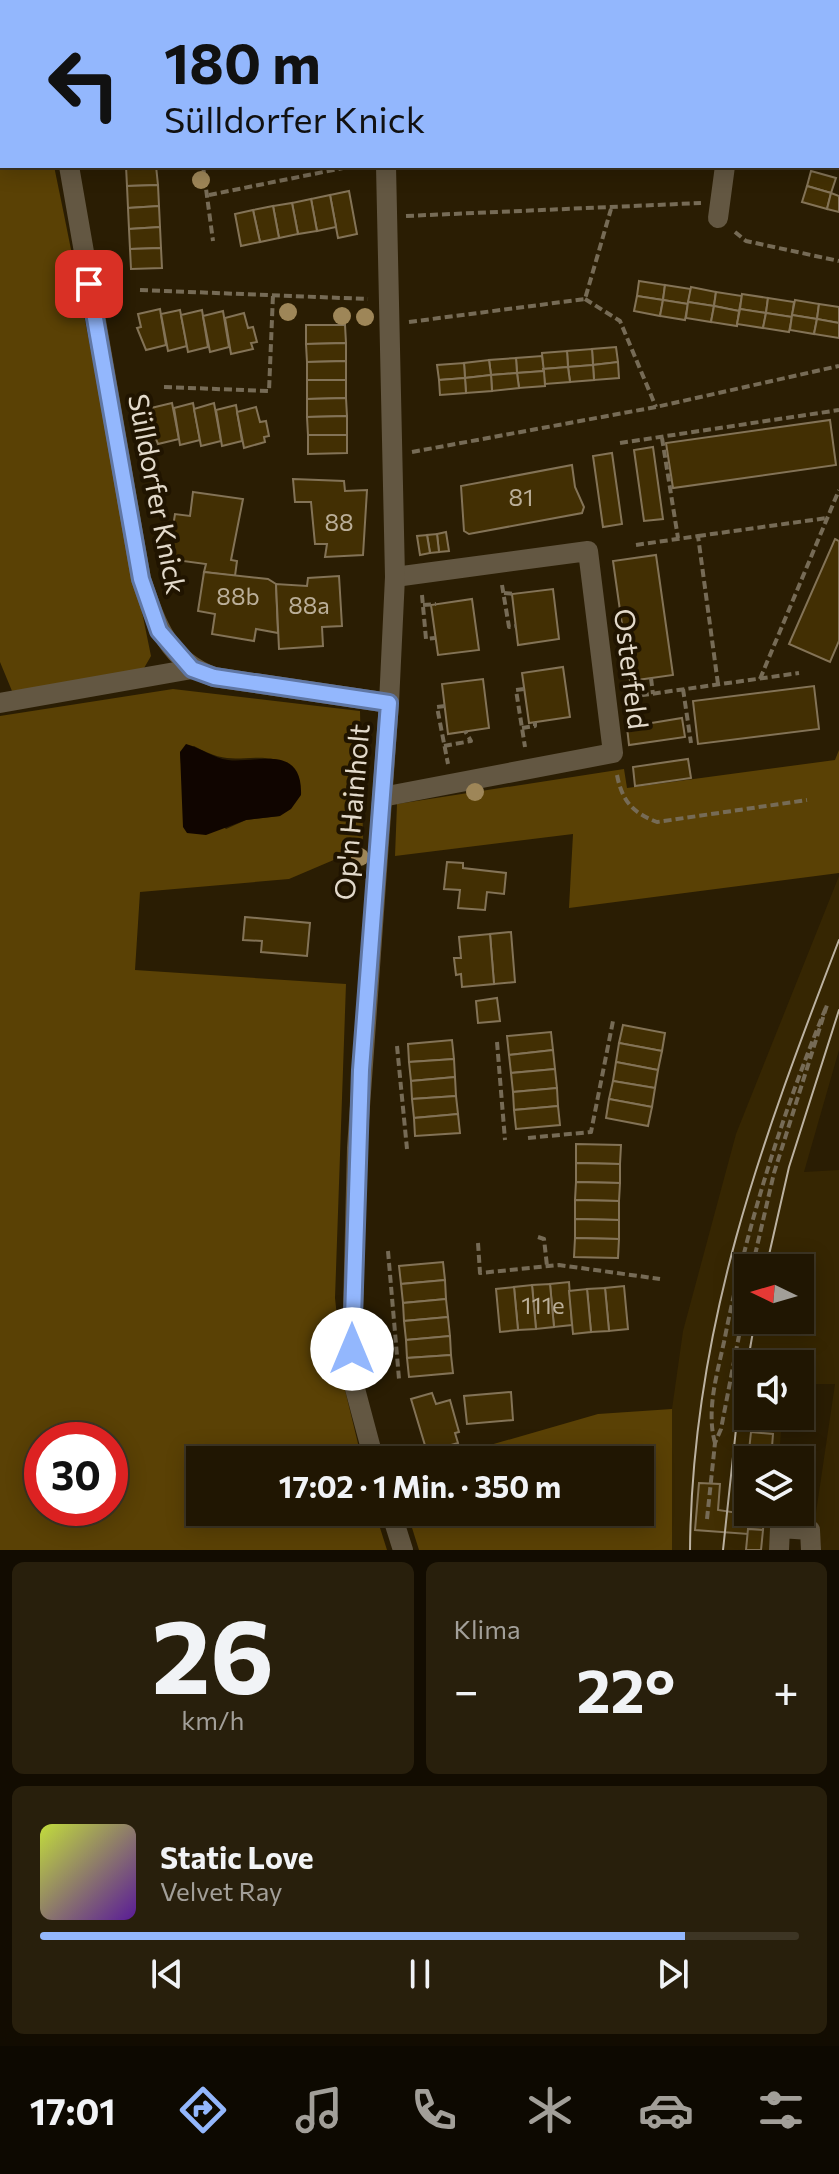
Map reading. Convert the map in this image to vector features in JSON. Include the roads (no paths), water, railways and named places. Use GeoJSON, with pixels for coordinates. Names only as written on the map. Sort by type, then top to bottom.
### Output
{"type":"FeatureCollection","features":[{"type":"Feature","properties":{"kind":"street","name":"Sülldorfer Knick"},"geometry":{"type":"LineString","coordinates":[[69,168],[141,579],[159,631],[192,669]]}},
{"type":"Feature","properties":{"kind":"street","name":"Op'n Hainholt"},"geometry":{"type":"LineString","coordinates":[[370,1446],[354,1385],[353,1318],[359,1105],[389,703],[395,577],[386,168]]}},
{"type":"Feature","properties":{"kind":"street"},"geometry":{"type":"LineString","coordinates":[[718,210],[725,168]]}},
{"type":"Feature","properties":{"kind":"street","name":"Osterfeld"},"geometry":{"type":"LineString","coordinates":[[382,797],[613,753],[588,551],[395,577]]}},
{"type":"Feature","properties":{"kind":"street"},"geometry":{"type":"LineString","coordinates":[[0,703],[192,669],[214,677],[389,703]]}},
{"type":"Feature","properties":{"kind":"street"},"geometry":{"type":"LineString","coordinates":[[395,1526],[403,1550]]}},
{"type":"Feature","properties":{"kind":"street"},"geometry":{"type":"LineString","coordinates":[[779,1550],[780,1528],[797,1527],[810,1530],[811,1550]]}},
{"type":"Feature","properties":{"kind":"tram line"},"geometry":{"type":"LineString","coordinates":[[690,1550],[694,1468],[703,1390],[717,1313],[758,1164],[839,940]]}},
{"type":"Feature","properties":{"kind":"tram line"},"geometry":{"type":"LineString","coordinates":[[769,1254],[789,1167],[839,1010]]}},
{"type":"Feature","properties":{"kind":"tram line"},"geometry":{"type":"LineString","coordinates":[[723,1550],[736,1429],[753,1334]]}}]}
